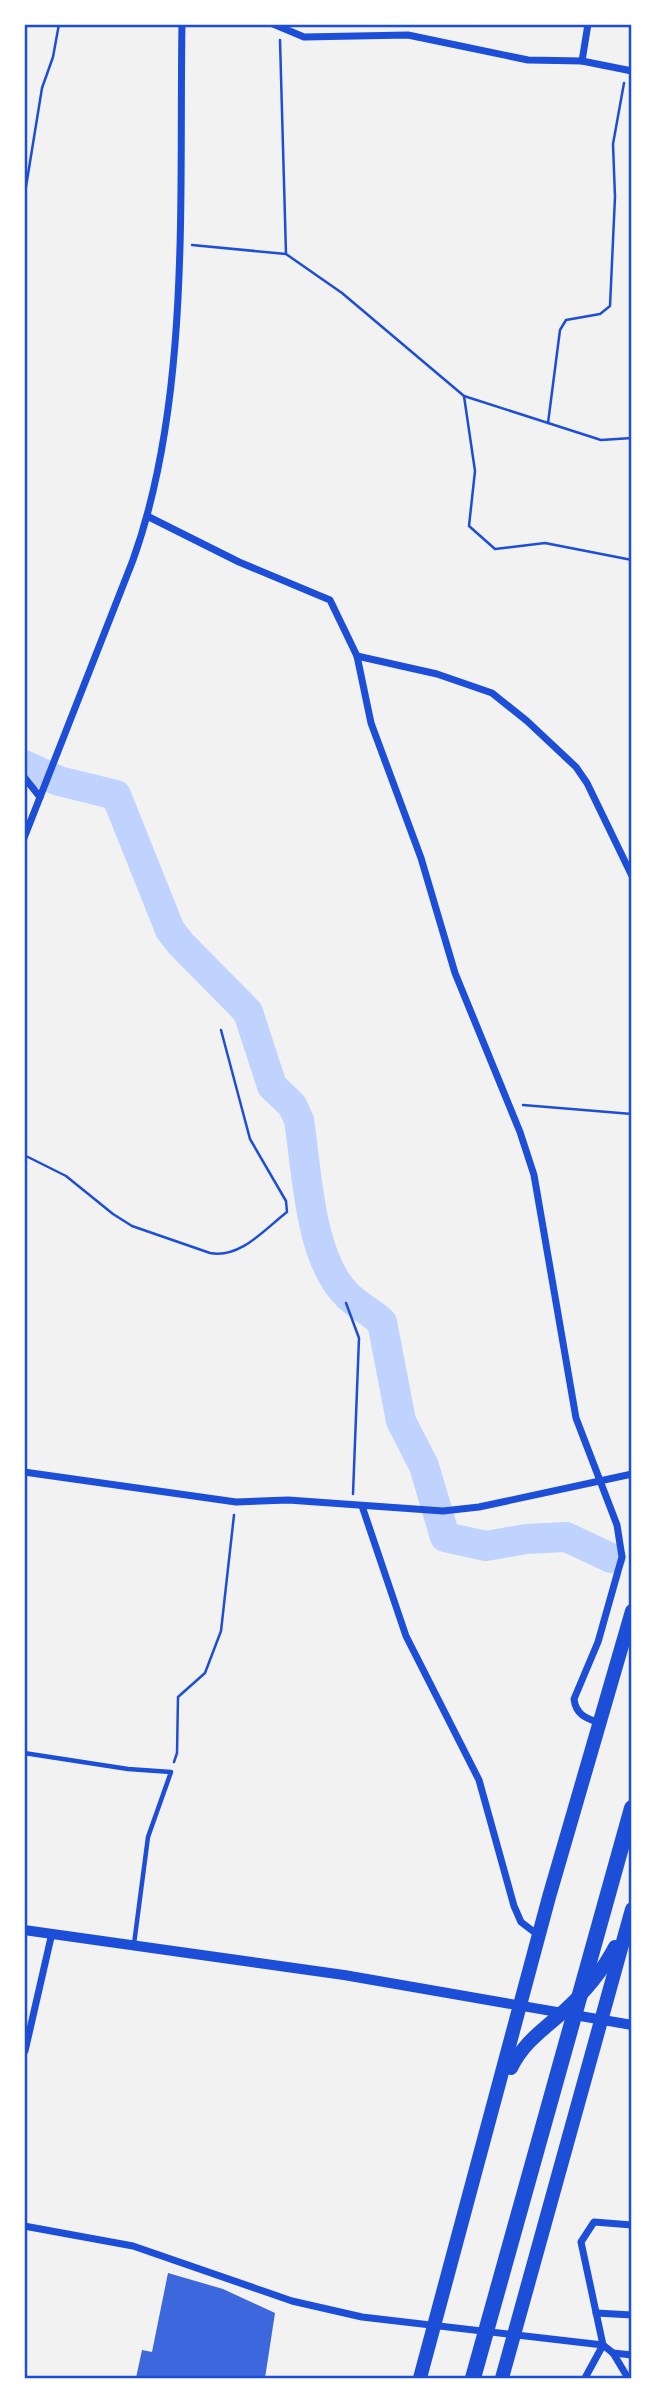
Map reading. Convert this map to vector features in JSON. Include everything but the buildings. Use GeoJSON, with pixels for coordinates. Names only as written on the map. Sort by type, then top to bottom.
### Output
{"type":"FeatureCollection","features":[{"type":"Feature","properties":{"kind":"highway"},"geometry":{"type":"LineString","coordinates":[[420,2378],[632,1611]]}},
{"type":"Feature","properties":{"kind":"highway"},"geometry":{"type":"LineString","coordinates":[[473,2378],[632,1808]]}},
{"type":"Feature","properties":{"kind":"highway"},"geometry":{"type":"LineString","coordinates":[[498,2093],[521,2049],[541,2028],[562,2013],[603,1970],[630,1913]]}},
{"type":"Feature","properties":{"kind":"highway"},"geometry":{"type":"LineString","coordinates":[[502,2378],[630,1913]]}},
{"type":"Feature","properties":{"kind":"street"},"geometry":{"type":"LineString","coordinates":[[24,838],[28,818],[41,796],[149,517],[171,394],[178,244],[182,24]]}},
{"type":"Feature","properties":{"kind":"street"},"geometry":{"type":"LineString","coordinates":[[273,24],[304,37],[408,35],[528,60],[582,61],[629,70]]}},
{"type":"Feature","properties":{"kind":"street"},"geometry":{"type":"LineString","coordinates":[[582,61],[588,24]]}},
{"type":"Feature","properties":{"kind":"street"},"geometry":{"type":"LineString","coordinates":[[149,517],[239,562],[330,600],[357,656],[371,723],[421,858],[454,974],[509,1104],[534,1175],[576,1418],[617,1525],[622,1557],[598,1642],[574,1699],[576,1709],[583,1717],[599,1723]]}},
{"type":"Feature","properties":{"kind":"street"},"geometry":{"type":"LineString","coordinates":[[357,656],[437,674],[492,693],[527,721],[576,767],[587,783],[632,876]]}},
{"type":"Feature","properties":{"kind":"street"},"geometry":{"type":"LineString","coordinates":[[24,777],[41,796]]}},
{"type":"Feature","properties":{"kind":"street"},"geometry":{"type":"LineString","coordinates":[[24,1472],[236,1502],[288,1500],[443,1511],[492,1504],[598,1479],[632,1474]]}},
{"type":"Feature","properties":{"kind":"street"},"geometry":{"type":"LineString","coordinates":[[362,1506],[406,1636],[479,1780],[514,1906],[521,1922],[540,1936]]}},
{"type":"Feature","properties":{"kind":"street"},"geometry":{"type":"LineString","coordinates":[[24,1930],[134,1944],[522,2004],[632,2025]]}},
{"type":"Feature","properties":{"kind":"street"},"geometry":{"type":"LineString","coordinates":[[25,2051],[52,1933]]}},
{"type":"Feature","properties":{"kind":"street"},"geometry":{"type":"LineString","coordinates":[[585,2378],[603,2345],[582,2242],[594,2222],[632,2225]]}},
{"type":"Feature","properties":{"kind":"street"},"geometry":{"type":"LineString","coordinates":[[24,2226],[133,2246],[292,2301],[362,2316],[603,2345],[613,2353],[628,2378]]}},
{"type":"Feature","properties":{"kind":"street"},"geometry":{"type":"LineString","coordinates":[[596,2313],[632,2315]]}},
{"type":"Feature","properties":{"kind":"street"},"geometry":{"type":"LineString","coordinates":[[613,2353],[632,2355]]}},
{"type":"Feature","properties":{"kind":"lane"},"geometry":{"type":"LineString","coordinates":[[24,1753],[128,1769],[171,1772],[148,1837],[134,1944]]}},
{"type":"Feature","properties":{"kind":"path"},"geometry":{"type":"LineString","coordinates":[[24,199],[42,88],[53,57],[60,24]]}},
{"type":"Feature","properties":{"kind":"path"},"geometry":{"type":"LineString","coordinates":[[280,27],[286,254]]}},
{"type":"Feature","properties":{"kind":"path"},"geometry":{"type":"LineString","coordinates":[[548,422],[560,330],[566,320],[600,314],[610,306],[615,197],[613,144],[629,70]]}},
{"type":"Feature","properties":{"kind":"path"},"geometry":{"type":"LineString","coordinates":[[178,244],[286,254],[342,293],[464,397],[601,440],[632,438]]}},
{"type":"Feature","properties":{"kind":"path"},"geometry":{"type":"LineString","coordinates":[[464,397],[475,471],[469,526],[495,549],[545,543],[632,560]]}},
{"type":"Feature","properties":{"kind":"path"},"geometry":{"type":"LineString","coordinates":[[24,1155],[66,1175],[113,1214],[132,1226],[210,1253],[221,1255],[239,1250],[287,1212],[286,1201],[250,1139],[221,1030]]}},
{"type":"Feature","properties":{"kind":"path"},"geometry":{"type":"LineString","coordinates":[[509,1104],[632,1114]]}},
{"type":"Feature","properties":{"kind":"path"},"geometry":{"type":"LineString","coordinates":[[346,1303],[359,1338],[353,1505]]}},
{"type":"Feature","properties":{"kind":"path"},"geometry":{"type":"LineString","coordinates":[[171,1772],[177,1753],[178,1697],[205,1673],[221,1631],[236,1502]]}},
{"type":"Feature","properties":{"kind":"waterway"},"geometry":{"type":"LineString","coordinates":[[24,765],[59,781],[116,795],[170,930],[248,1012],[272,1086],[292,1105],[299,1120],[312,1212],[325,1259],[334,1279],[347,1295],[382,1322],[401,1421],[424,1466],[445,1537],[486,1546],[526,1539],[566,1537],[611,1558]]}}]}
